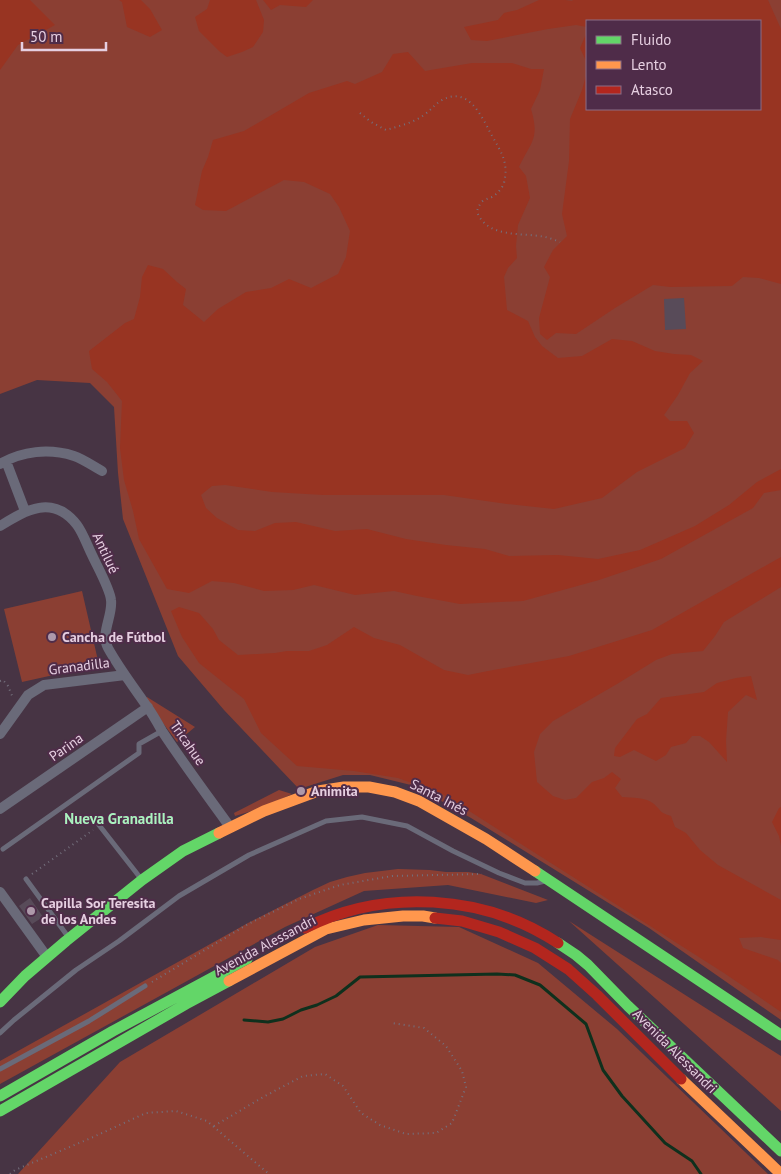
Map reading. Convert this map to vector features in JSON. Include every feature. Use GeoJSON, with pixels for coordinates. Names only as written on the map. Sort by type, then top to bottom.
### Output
{"type":"FeatureCollection","features":[{"type":"Feature","properties":{"kind":"main road","name":"Santa Inés"},"geometry":{"type":"LineString","coordinates":[[0,1002],[25,976],[69,938],[142,880],[183,851],[264,811],[318,792],[344,787],[369,787],[382,788],[425,804],[486,839],[781,1035]]}},
{"type":"Feature","properties":{"kind":"main road","name":"Avenida Alessandri"},"geometry":{"type":"LineString","coordinates":[[0,1096],[113,1031],[324,918],[372,906],[406,902],[448,903],[490,912],[526,925],[560,944],[591,968],[781,1151]]}},
{"type":"Feature","properties":{"kind":"main road","name":"Avenida Alessandri"},"geometry":{"type":"LineString","coordinates":[[0,1111],[186,1004],[326,929],[374,918],[423,916],[462,921],[499,932],[535,948],[568,969],[590,988],[686,1084],[781,1174]]}},
{"type":"Feature","properties":{"kind":"street"},"geometry":{"type":"LineString","coordinates":[[25,511],[3,462],[30,453],[52,451],[75,456],[102,471]]}},
{"type":"Feature","properties":{"kind":"street","name":"Antilué"},"geometry":{"type":"LineString","coordinates":[[0,526],[25,511],[38,508],[55,508],[67,514],[78,526],[111,600],[105,634],[106,646],[125,675]]}},
{"type":"Feature","properties":{"kind":"street","name":"Tricahue"},"geometry":{"type":"LineString","coordinates":[[125,675],[230,827]]}},
{"type":"Feature","properties":{"kind":"street","name":"Granadilla"},"geometry":{"type":"LineString","coordinates":[[0,734],[28,695],[44,685],[125,675]]}},
{"type":"Feature","properties":{"kind":"street","name":"Parina"},"geometry":{"type":"LineString","coordinates":[[0,809],[148,707]]}},
{"type":"Feature","properties":{"kind":"street"},"geometry":{"type":"LineString","coordinates":[[0,892],[47,957]]}},
{"type":"Feature","properties":{"kind":"lane"},"geometry":{"type":"LineString","coordinates":[[3,849],[139,753],[139,744],[162,731]]}},
{"type":"Feature","properties":{"kind":"lane"},"geometry":{"type":"LineString","coordinates":[[0,1033],[76,970],[119,941],[179,896],[249,855],[326,821],[362,816],[408,826],[508,877],[525,883],[537,883],[548,880]]}},
{"type":"Feature","properties":{"kind":"lane"},"geometry":{"type":"LineString","coordinates":[[99,825],[142,880]]}},
{"type":"Feature","properties":{"kind":"lane"},"geometry":{"type":"LineString","coordinates":[[26,878],[69,938]]}},
{"type":"Feature","properties":{"kind":"lane"},"geometry":{"type":"LineString","coordinates":[[0,1069],[89,1021],[145,986]]}},
{"type":"Feature","properties":{"kind":"path"},"geometry":{"type":"LineString","coordinates":[[360,113],[371,122],[386,130],[407,124],[424,115],[441,100],[454,96],[465,98],[474,105],[503,154],[506,169],[503,186],[494,196],[480,204],[477,212],[479,218],[484,224],[507,234],[522,233],[546,237],[560,242]]}},
{"type":"Feature","properties":{"kind":"path"},"geometry":{"type":"LineString","coordinates":[[0,681],[3,680],[8,686],[17,710]]}},
{"type":"Feature","properties":{"kind":"path"},"geometry":{"type":"LineString","coordinates":[[26,878],[99,825]]}},
{"type":"Feature","properties":{"kind":"path"},"geometry":{"type":"LineString","coordinates":[[214,1126],[304,1076],[325,1074],[343,1086],[361,1113],[380,1125],[406,1134],[436,1133],[452,1123],[466,1088],[462,1071],[446,1046],[424,1028],[392,1023]]}},
{"type":"Feature","properties":{"kind":"path"},"geometry":{"type":"LineString","coordinates":[[10,1174],[15,1170],[146,1114],[176,1111],[207,1121],[269,1174]]}},
{"type":"Feature","properties":{"kind":"shaded area"},"geometry":{"type":"Polygon","coordinates":[[[0,0],[781,0],[781,1020],[649,928],[471,818],[415,786],[370,775],[343,775],[299,789],[224,710],[178,656],[123,519],[114,407],[90,383],[37,380],[0,394],[0,0]]]}},
{"type":"Feature","properties":{"kind":"shaded area"},"geometry":{"type":"Polygon","coordinates":[[[0,0],[30,0],[55,25],[18,45],[0,70],[0,0]]]}},
{"type":"Feature","properties":{"kind":"shaded area"},"geometry":{"type":"Polygon","coordinates":[[[119,0],[141,0],[150,9],[162,30],[150,37],[127,27],[122,2],[119,0]]]}},
{"type":"Feature","properties":{"kind":"shaded area"},"geometry":{"type":"Polygon","coordinates":[[[210,0],[256,0],[264,20],[263,32],[253,47],[227,57],[199,31],[195,17],[207,9],[210,0]]]}},
{"type":"Feature","properties":{"kind":"shaded area"},"geometry":{"type":"Polygon","coordinates":[[[263,0],[313,0],[306,7],[280,5],[271,10],[263,0]]]}},
{"type":"Feature","properties":{"kind":"shaded area"},"geometry":{"type":"Polygon","coordinates":[[[539,0],[768,0],[781,29],[781,284],[759,278],[743,277],[732,286],[670,287],[653,285],[576,334],[556,333],[547,340],[540,334],[539,318],[550,277],[544,267],[553,250],[567,236],[562,214],[569,161],[570,119],[586,76],[586,110],[761,110],[761,20],[586,20],[586,27],[576,25],[548,29],[487,41],[471,40],[464,27],[498,20],[504,13],[517,10],[539,0]]]}},
{"type":"Feature","properties":{"kind":"shaded area"},"geometry":{"type":"Polygon","coordinates":[[[586,34],[586,61],[580,48],[586,34]]]}},
{"type":"Feature","properties":{"kind":"shaded area"},"geometry":{"type":"Polygon","coordinates":[[[408,52],[425,71],[472,63],[512,63],[531,69],[544,69],[540,90],[531,109],[535,127],[533,140],[519,167],[526,176],[530,198],[518,225],[517,258],[508,268],[504,277],[507,310],[528,321],[535,337],[542,346],[558,358],[582,356],[612,339],[632,341],[655,351],[691,355],[703,361],[690,373],[664,415],[670,421],[687,421],[694,433],[685,448],[637,472],[602,498],[554,509],[444,495],[323,495],[272,492],[225,485],[212,486],[201,495],[206,508],[217,518],[238,530],[255,531],[275,523],[296,522],[335,531],[367,529],[406,539],[485,549],[509,556],[558,555],[598,559],[640,550],[695,526],[729,505],[757,482],[781,469],[781,490],[764,493],[753,508],[661,559],[599,580],[523,601],[460,604],[394,591],[355,595],[314,585],[293,590],[264,591],[234,583],[212,581],[189,593],[167,589],[139,539],[124,480],[120,448],[122,401],[107,382],[92,369],[89,351],[125,323],[134,319],[140,297],[142,277],[148,265],[163,269],[186,289],[183,305],[204,322],[218,309],[246,292],[271,288],[289,279],[311,288],[338,274],[346,257],[350,231],[339,207],[330,194],[304,182],[284,180],[226,211],[203,210],[195,205],[202,171],[213,140],[244,131],[309,93],[347,81],[355,84],[382,72],[393,54],[408,52]]]}},
{"type":"Feature","properties":{"kind":"shaded area"},"geometry":{"type":"Polygon","coordinates":[[[781,557],[781,587],[724,622],[703,651],[672,654],[656,660],[553,721],[540,734],[534,752],[537,782],[553,796],[565,800],[576,798],[592,782],[604,778],[612,772],[621,779],[615,788],[622,797],[639,798],[651,802],[662,813],[671,816],[675,827],[686,833],[700,850],[718,865],[781,900],[781,940],[761,937],[739,938],[743,948],[778,960],[781,963],[781,1012],[724,973],[444,795],[398,778],[354,771],[297,766],[261,733],[244,699],[199,663],[182,637],[171,611],[179,607],[199,613],[213,629],[219,640],[238,655],[309,651],[327,645],[354,627],[374,638],[400,645],[444,670],[468,675],[569,656],[652,630],[781,557]]]}},
{"type":"Feature","properties":{"kind":"shaded area","name":"Cancha de Fútbol"},"geometry":{"type":"Polygon","coordinates":[[[82,591],[99,665],[22,682],[4,609],[82,591]]]}},
{"type":"Feature","properties":{"kind":"shaded area"},"geometry":{"type":"Polygon","coordinates":[[[751,676],[757,700],[746,695],[728,712],[727,762],[709,742],[700,736],[692,736],[686,743],[671,747],[666,755],[656,761],[634,750],[620,757],[614,756],[615,748],[637,719],[647,714],[661,698],[704,692],[717,683],[751,676]]]}},
{"type":"Feature","properties":{"kind":"shaded area"},"geometry":{"type":"Polygon","coordinates":[[[147,697],[195,727],[177,742],[145,699],[147,697]]]}},
{"type":"Feature","properties":{"kind":"shaded area"},"geometry":{"type":"Polygon","coordinates":[[[279,790],[292,794],[262,808],[235,816],[234,813],[279,790]]]}},
{"type":"Feature","properties":{"kind":"shaded area"},"geometry":{"type":"Polygon","coordinates":[[[781,807],[781,846],[779,836],[772,822],[781,807]]]}},
{"type":"Feature","properties":{"kind":"shaded area"},"geometry":{"type":"Polygon","coordinates":[[[398,869],[481,874],[548,900],[536,903],[448,885],[364,891],[285,927],[0,1084],[0,1061],[248,923],[330,882],[365,873],[398,869]]]}},
{"type":"Feature","properties":{"kind":"shaded area"},"geometry":{"type":"Polygon","coordinates":[[[569,921],[781,1056],[781,1111],[569,921]]]}},
{"type":"Feature","properties":{"kind":"shaded area"},"geometry":{"type":"Polygon","coordinates":[[[378,925],[459,927],[538,963],[617,1029],[768,1174],[18,1174],[120,1062],[315,947],[378,925]]]}},
{"type":"Feature","properties":{"kind":"building"},"geometry":{"type":"Polygon","coordinates":[[[684,298],[686,329],[665,330],[664,299],[684,298]]]}},
{"type":"Feature","properties":{"kind":"building","name":"Capilla Sor Teresita de los Andes"},"geometry":{"type":"Polygon","coordinates":[[[30,898],[43,917],[32,924],[19,906],[30,898]]]}},
{"type":"Feature","properties":{"kind":"waterway"},"geometry":{"type":"LineString","coordinates":[[244,1020],[268,1022],[283,1019],[336,996],[360,977],[515,975],[540,985],[586,1024],[603,1070],[622,1096],[665,1143],[692,1161],[701,1174]]}},
{"type":"Feature","properties":{"kind":"traffic: fast"},"geometry":{"type":"LineString","coordinates":[[0,1002],[25,976],[142,880],[183,851],[219,833]]}},
{"type":"Feature","properties":{"kind":"traffic: fast"},"geometry":{"type":"LineString","coordinates":[[535,871],[781,1035]]}},
{"type":"Feature","properties":{"kind":"traffic: fast"},"geometry":{"type":"LineString","coordinates":[[558,943],[588,965],[628,1006],[781,1151]]}},
{"type":"Feature","properties":{"kind":"traffic: fast"},"geometry":{"type":"LineString","coordinates":[[0,1096],[113,1031],[247,959]]}},
{"type":"Feature","properties":{"kind":"traffic: fast"},"geometry":{"type":"LineString","coordinates":[[0,1111],[229,981]]}},
{"type":"Feature","properties":{"kind":"traffic: slow"},"geometry":{"type":"LineString","coordinates":[[219,833],[264,811],[318,791],[344,787],[369,787],[395,792],[419,801],[486,839],[535,871]]}},
{"type":"Feature","properties":{"kind":"traffic: slow"},"geometry":{"type":"LineString","coordinates":[[229,981],[326,929],[364,920],[403,916],[435,918]]}},
{"type":"Feature","properties":{"kind":"traffic: slow"},"geometry":{"type":"LineString","coordinates":[[681,1079],[781,1174]]}},
{"type":"Feature","properties":{"kind":"traffic: jam"},"geometry":{"type":"LineString","coordinates":[[305,928],[336,915],[367,907],[400,902],[433,902],[466,906],[498,914],[529,927],[558,943]]}},
{"type":"Feature","properties":{"kind":"traffic: jam"},"geometry":{"type":"LineString","coordinates":[[435,918],[462,921],[499,932],[535,948],[568,969],[597,995],[681,1079]]}},
{"type":"Feature","properties":{"kind":"place","name":"Cancha de Fútbol"},"geometry":{"type":"Point","coordinates":[52,637]}},
{"type":"Feature","properties":{"kind":"place","name":"Animita"},"geometry":{"type":"Point","coordinates":[301,791]}},
{"type":"Feature","properties":{"kind":"place","name":"Capilla Sor Teresita de los Andes"},"geometry":{"type":"Point","coordinates":[31,911]}},
{"type":"Feature","properties":{"kind":"district","name":"Nueva Granadilla"},"geometry":{"type":"Point","coordinates":[119,819]}}]}
